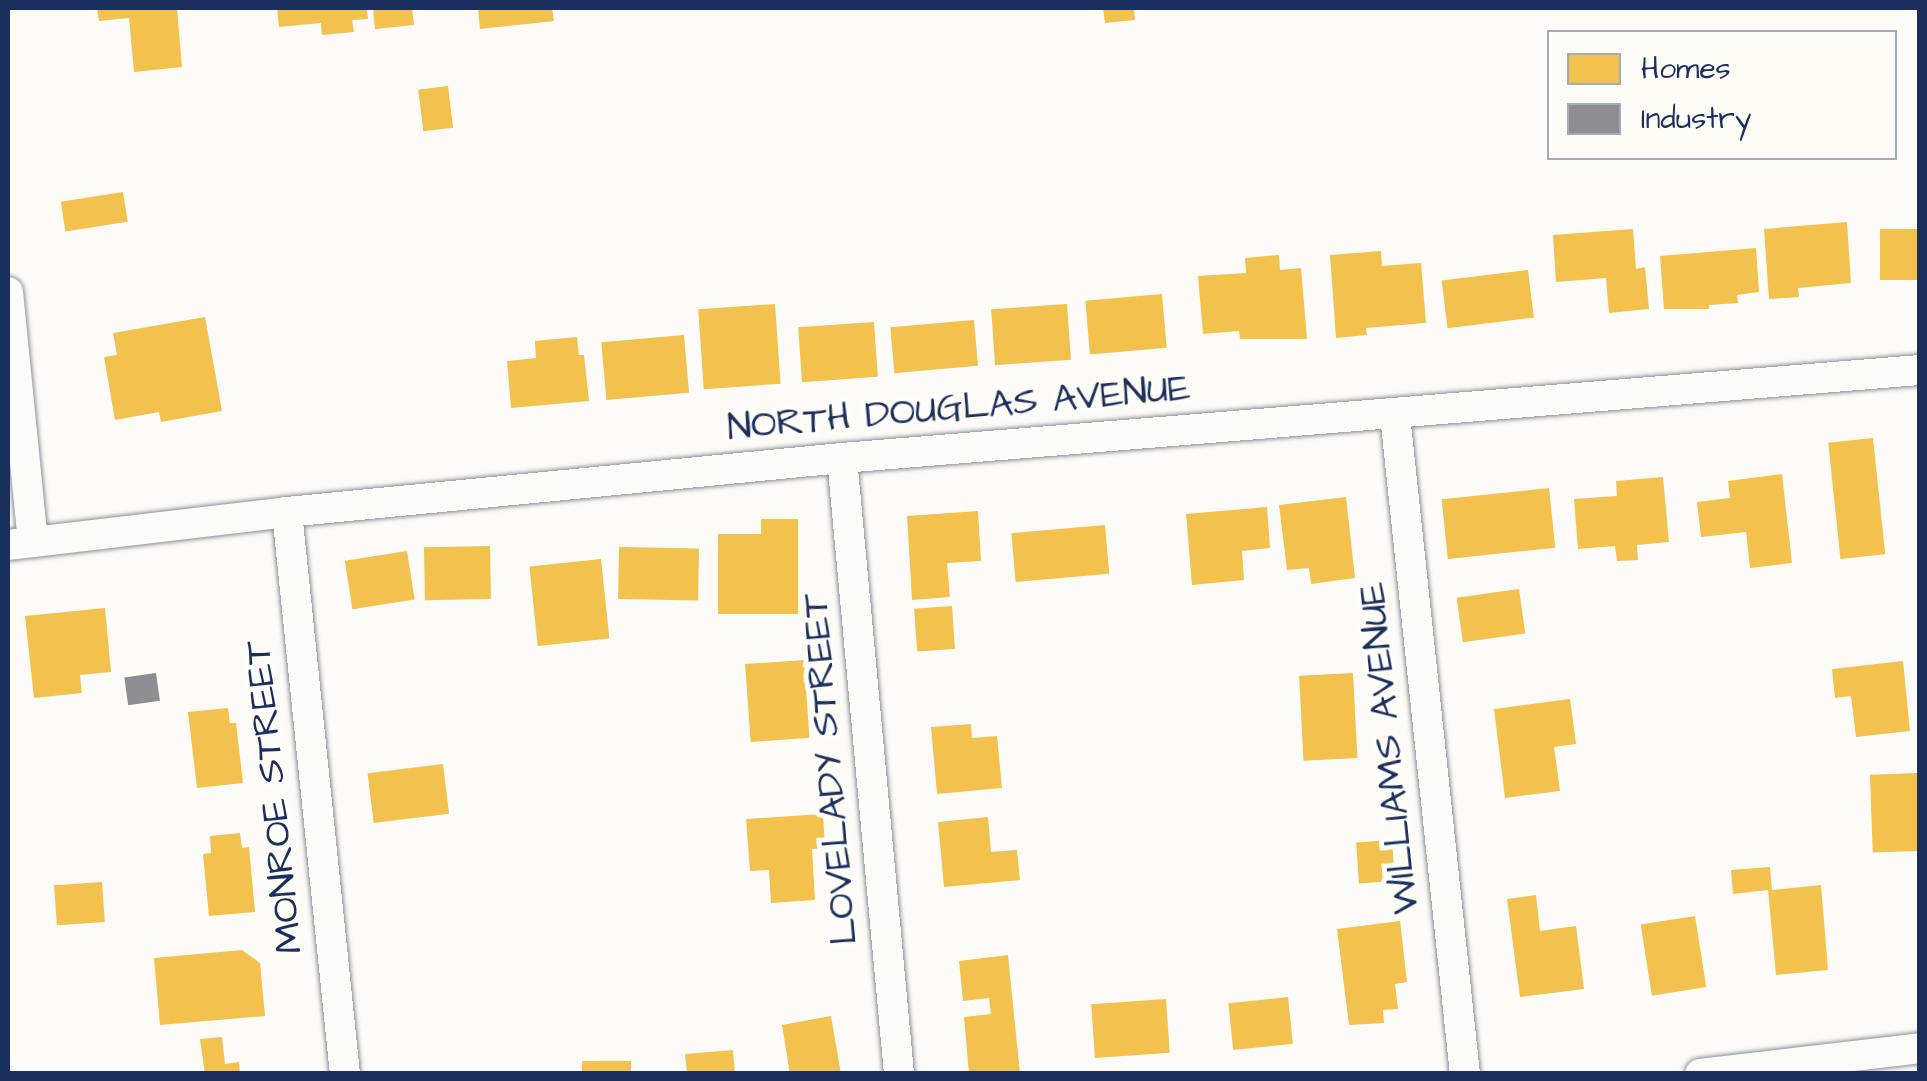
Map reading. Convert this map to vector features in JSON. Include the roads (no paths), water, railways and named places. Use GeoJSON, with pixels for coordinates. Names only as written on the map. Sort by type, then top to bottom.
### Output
{"type":"FeatureCollection","features":[{"type":"Feature","properties":{"kind":"street"},"geometry":{"type":"LineString","coordinates":[[8,292],[20,543]]}},
{"type":"Feature","properties":{"kind":"street","name":"NORTH DOUGLAS AVENUE"},"geometry":{"type":"LineString","coordinates":[[20,543],[287,512],[842,458],[1920,370]]}},
{"type":"Feature","properties":{"kind":"street","name":"WILLIAMS AVENUE"},"geometry":{"type":"LineString","coordinates":[[1395,414],[1465,1074]]}},
{"type":"Feature","properties":{"kind":"street","name":"LOVELADY STREET"},"geometry":{"type":"LineString","coordinates":[[842,458],[900,1074]]}},
{"type":"Feature","properties":{"kind":"street","name":"MONROE STREET"},"geometry":{"type":"LineString","coordinates":[[287,512],[345,1074]]}},
{"type":"Feature","properties":{"kind":"street"},"geometry":{"type":"LineString","coordinates":[[1700,1074],[1920,1048]]}}]}
